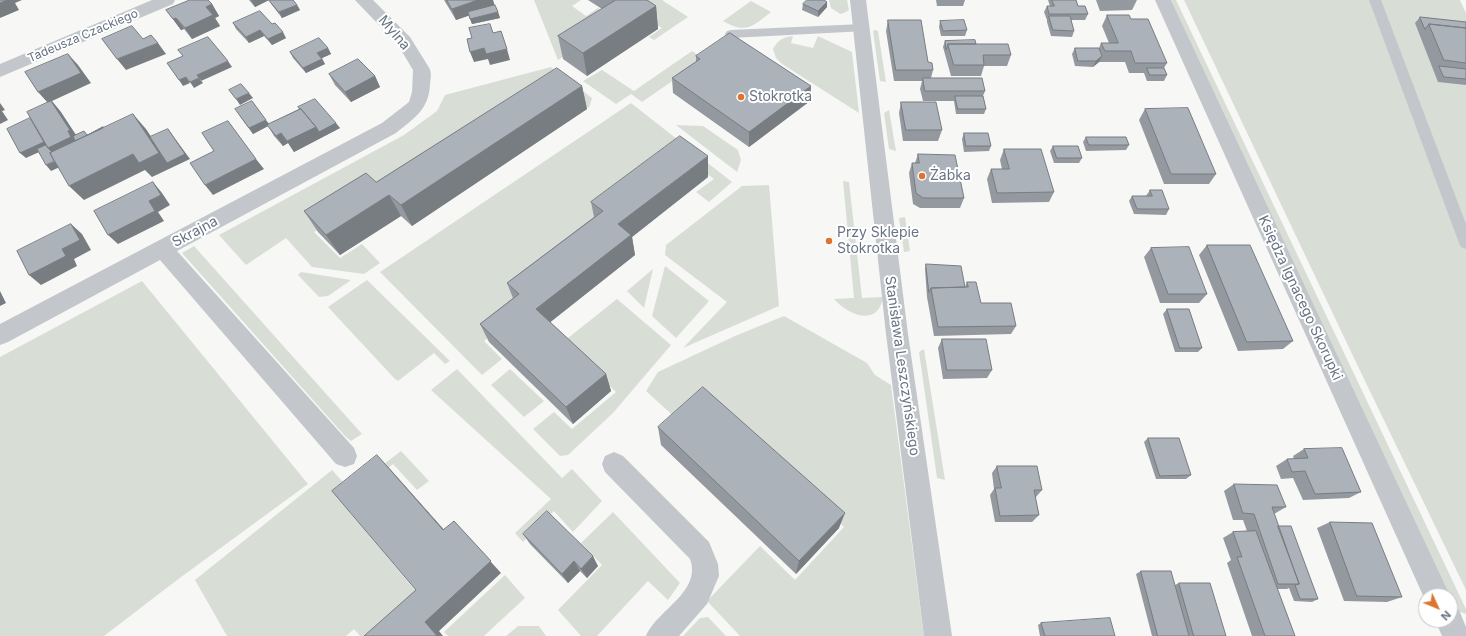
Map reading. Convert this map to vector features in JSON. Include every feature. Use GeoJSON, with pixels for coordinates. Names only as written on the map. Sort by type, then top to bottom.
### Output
{"type":"FeatureCollection","features":[{"type":"Feature","properties":{"kind":"street","name":"Tadeusza Czackiego"},"geometry":{"type":"LineString","coordinates":[[0,71],[167,0]]}},
{"type":"Feature","properties":{"kind":"street","name":"Mylna"},"geometry":{"type":"LineString","coordinates":[[364,0],[404,41],[422,70],[421,92],[417,105],[389,128]]}},
{"type":"Feature","properties":{"kind":"street","name":"Stanisława Leszczyńskiego"},"geometry":{"type":"LineString","coordinates":[[858,0],[896,326],[938,636]]}},
{"type":"Feature","properties":{"kind":"street","name":"Księdza Ignacego Skorupki"},"geometry":{"type":"LineString","coordinates":[[1162,0],[1433,588]]}},
{"type":"Feature","properties":{"kind":"street","name":"Skrajna"},"geometry":{"type":"LineString","coordinates":[[0,335],[389,128]]}},
{"type":"Feature","properties":{"kind":"street"},"geometry":{"type":"LineString","coordinates":[[163,249],[344,456]]}},
{"type":"Feature","properties":{"kind":"street"},"geometry":{"type":"LineString","coordinates":[[614,464],[700,552],[706,567],[704,581],[695,598],[660,636]]}},
{"type":"Feature","properties":{"kind":"lane"},"geometry":{"type":"LineString","coordinates":[[1374,0],[1466,243]]}},
{"type":"Feature","properties":{"kind":"lane"},"geometry":{"type":"LineString","coordinates":[[731,34],[862,28]]}},
{"type":"Feature","properties":{"kind":"shaded area"},"geometry":{"type":"Polygon","coordinates":[[[534,0],[581,0],[572,6],[586,16],[598,8],[617,21],[558,60],[534,0]]]}},
{"type":"Feature","properties":{"kind":"shaded area"},"geometry":{"type":"Polygon","coordinates":[[[641,0],[662,0],[688,17],[654,40],[649,37],[662,28],[637,13],[641,0]]]}},
{"type":"Feature","properties":{"kind":"shaded area"},"geometry":{"type":"Polygon","coordinates":[[[829,0],[847,0],[849,10],[840,14],[831,8],[829,0]]]}},
{"type":"Feature","properties":{"kind":"shaded area"},"geometry":{"type":"Polygon","coordinates":[[[1171,0],[1176,0],[1456,588],[1446,588],[1171,0]]]}},
{"type":"Feature","properties":{"kind":"shaded area"},"geometry":{"type":"Polygon","coordinates":[[[1184,0],[1460,0],[1466,13],[1466,590],[1352,354],[1184,0]]]}},
{"type":"Feature","properties":{"kind":"shaded area"},"geometry":{"type":"Polygon","coordinates":[[[751,1],[771,12],[754,25],[743,28],[723,21],[751,1]]]}},
{"type":"Feature","properties":{"kind":"shaded area"},"geometry":{"type":"Polygon","coordinates":[[[873,31],[878,31],[886,82],[880,81],[873,31]]]}},
{"type":"Feature","properties":{"kind":"shaded area"},"geometry":{"type":"Polygon","coordinates":[[[793,36],[791,43],[813,48],[818,36],[852,52],[859,113],[782,64],[776,58],[773,49],[777,43],[786,37],[793,36]]]}},
{"type":"Feature","properties":{"kind":"shaded area"},"geometry":{"type":"Polygon","coordinates":[[[692,51],[704,59],[642,102],[631,94],[616,104],[583,81],[602,70],[634,91],[692,51]]]}},
{"type":"Feature","properties":{"kind":"shaded area"},"geometry":{"type":"Polygon","coordinates":[[[551,67],[592,98],[589,108],[562,89],[379,192],[314,232],[340,258],[362,244],[380,263],[364,274],[312,267],[286,238],[246,265],[219,235],[404,135],[437,111],[445,95],[551,67]]]}},
{"type":"Feature","properties":{"kind":"shaded area"},"geometry":{"type":"Polygon","coordinates":[[[631,103],[732,182],[709,202],[696,192],[714,179],[681,155],[521,312],[484,341],[502,359],[482,375],[380,272],[631,103]]]}},
{"type":"Feature","properties":{"kind":"shaded area"},"geometry":{"type":"Polygon","coordinates":[[[889,110],[896,151],[889,149],[884,113],[889,110]]]}},
{"type":"Feature","properties":{"kind":"shaded area"},"geometry":{"type":"Polygon","coordinates":[[[676,125],[703,126],[738,150],[741,160],[737,172],[676,125]]]}},
{"type":"Feature","properties":{"kind":"shaded area"},"geometry":{"type":"Polygon","coordinates":[[[843,181],[849,182],[862,298],[883,297],[880,307],[875,313],[869,315],[862,316],[854,314],[834,299],[854,298],[843,181]]]}},
{"type":"Feature","properties":{"kind":"shaded area"},"geometry":{"type":"Polygon","coordinates":[[[769,185],[779,306],[683,348],[727,302],[665,255],[666,245],[742,186],[769,185]]]}},
{"type":"Feature","properties":{"kind":"shaded area"},"geometry":{"type":"Polygon","coordinates":[[[905,217],[910,251],[904,252],[899,218],[905,217]]]}},
{"type":"Feature","properties":{"kind":"shaded area"},"geometry":{"type":"Polygon","coordinates":[[[194,246],[362,434],[351,441],[345,436],[182,253],[194,246]]]}},
{"type":"Feature","properties":{"kind":"shaded area"},"geometry":{"type":"Polygon","coordinates":[[[665,266],[709,301],[676,338],[652,316],[665,266]]]}},
{"type":"Feature","properties":{"kind":"shaded area"},"geometry":{"type":"Polygon","coordinates":[[[653,269],[644,308],[627,291],[653,269]]]}},
{"type":"Feature","properties":{"kind":"shaded area"},"geometry":{"type":"Polygon","coordinates":[[[301,272],[351,280],[328,296],[319,297],[298,275],[301,272]]]}},
{"type":"Feature","properties":{"kind":"shaded area"},"geometry":{"type":"Polygon","coordinates":[[[367,280],[450,361],[445,364],[434,353],[398,381],[394,378],[328,307],[367,280]]]}},
{"type":"Feature","properties":{"kind":"shaded area"},"geometry":{"type":"Polygon","coordinates":[[[142,281],[308,484],[177,580],[104,636],[0,636],[0,357],[142,281]]]}},
{"type":"Feature","properties":{"kind":"shaded area"},"geometry":{"type":"Polygon","coordinates":[[[617,299],[671,345],[613,413],[568,455],[560,456],[533,429],[554,412],[572,429],[616,392],[563,342],[617,299]]]}},
{"type":"Feature","properties":{"kind":"shaded area"},"geometry":{"type":"Polygon","coordinates":[[[784,316],[867,363],[875,375],[891,385],[924,636],[740,636],[707,601],[760,546],[795,580],[844,527],[703,401],[680,422],[646,391],[658,372],[735,336],[784,316]]]}},
{"type":"Feature","properties":{"kind":"shaded area"},"geometry":{"type":"Polygon","coordinates":[[[924,349],[945,480],[937,478],[919,352],[924,349]]]}},
{"type":"Feature","properties":{"kind":"shaded area"},"geometry":{"type":"Polygon","coordinates":[[[457,369],[562,478],[572,469],[602,501],[573,532],[554,511],[523,542],[515,533],[551,499],[431,390],[457,369]]]}},
{"type":"Feature","properties":{"kind":"shaded area"},"geometry":{"type":"Polygon","coordinates":[[[510,369],[544,401],[524,417],[491,385],[510,369]]]}},
{"type":"Feature","properties":{"kind":"shaded area"},"geometry":{"type":"Polygon","coordinates":[[[401,451],[429,481],[417,490],[393,464],[343,504],[423,600],[383,636],[360,636],[354,629],[346,636],[227,636],[195,580],[332,470],[350,490],[401,451]]]}},
{"type":"Feature","properties":{"kind":"shaded area"},"geometry":{"type":"Polygon","coordinates":[[[613,512],[680,583],[668,600],[648,581],[597,636],[581,636],[558,610],[602,565],[581,543],[613,512]]]}},
{"type":"Feature","properties":{"kind":"shaded area"},"geometry":{"type":"Polygon","coordinates":[[[505,575],[525,598],[484,636],[448,636],[444,632],[505,575]]]}},
{"type":"Feature","properties":{"kind":"shaded area"},"geometry":{"type":"Polygon","coordinates":[[[1458,592],[1466,609],[1466,614],[1458,611],[1458,592]]]}},
{"type":"Feature","properties":{"kind":"shaded area"},"geometry":{"type":"Polygon","coordinates":[[[708,617],[726,636],[683,636],[700,618],[708,617]]]}},
{"type":"Feature","properties":{"kind":"shaded area"},"geometry":{"type":"Polygon","coordinates":[[[518,626],[539,626],[546,636],[506,636],[518,626]]]}},
{"type":"Feature","properties":{"kind":"building"},"geometry":{"type":"Polygon","coordinates":[[[0,0],[7,0],[0,3],[0,0]]]}},
{"type":"Feature","properties":{"kind":"building"},"geometry":{"type":"Polygon","coordinates":[[[190,0],[208,0],[212,4],[206,7],[213,15],[185,28],[176,18],[173,19],[166,10],[190,0]]]}},
{"type":"Feature","properties":{"kind":"building"},"geometry":{"type":"Polygon","coordinates":[[[269,0],[293,0],[297,5],[279,12],[269,0]]]}},
{"type":"Feature","properties":{"kind":"building"},"geometry":{"type":"Polygon","coordinates":[[[447,0],[478,0],[452,9],[447,0]]]}},
{"type":"Feature","properties":{"kind":"building"},"geometry":{"type":"Polygon","coordinates":[[[616,0],[647,0],[656,6],[583,53],[558,36],[616,0]]]}},
{"type":"Feature","properties":{"kind":"building"},"geometry":{"type":"Polygon","coordinates":[[[807,0],[824,0],[827,2],[818,11],[803,4],[807,0]]]}},
{"type":"Feature","properties":{"kind":"building"},"geometry":{"type":"Polygon","coordinates":[[[1052,0],[1076,0],[1078,6],[1085,6],[1088,14],[1049,14],[1047,6],[1054,6],[1052,0]]]}},
{"type":"Feature","properties":{"kind":"building"},"geometry":{"type":"Polygon","coordinates":[[[495,5],[498,12],[470,19],[468,12],[495,5]]]}},
{"type":"Feature","properties":{"kind":"building"},"geometry":{"type":"Polygon","coordinates":[[[260,11],[272,24],[275,23],[283,32],[268,39],[260,30],[246,37],[233,23],[260,11]]]}},
{"type":"Feature","properties":{"kind":"building"},"geometry":{"type":"Polygon","coordinates":[[[1107,15],[1129,15],[1131,19],[1148,19],[1167,63],[1135,63],[1131,51],[1105,51],[1101,43],[1118,43],[1107,15]]]}},
{"type":"Feature","properties":{"kind":"building"},"geometry":{"type":"Polygon","coordinates":[[[1049,16],[1070,16],[1074,31],[1053,30],[1049,16]]]}},
{"type":"Feature","properties":{"kind":"building"},"geometry":{"type":"Polygon","coordinates":[[[1420,17],[1466,22],[1466,28],[1429,24],[1425,29],[1420,17]]]}},
{"type":"Feature","properties":{"kind":"building"},"geometry":{"type":"Polygon","coordinates":[[[888,20],[921,20],[928,62],[932,63],[933,70],[896,70],[888,20]]]}},
{"type":"Feature","properties":{"kind":"building"},"geometry":{"type":"Polygon","coordinates":[[[964,20],[967,30],[943,31],[940,21],[964,20]]]}},
{"type":"Feature","properties":{"kind":"building"},"geometry":{"type":"Polygon","coordinates":[[[490,24],[493,33],[501,31],[507,49],[486,54],[484,48],[470,52],[467,39],[472,38],[469,28],[490,24]]]}},
{"type":"Feature","properties":{"kind":"building"},"geometry":{"type":"Polygon","coordinates":[[[1429,24],[1466,28],[1466,63],[1444,60],[1429,24]]]}},
{"type":"Feature","properties":{"kind":"building"},"geometry":{"type":"Polygon","coordinates":[[[132,26],[143,39],[151,35],[158,43],[117,59],[102,39],[132,26]]]}},
{"type":"Feature","properties":{"kind":"building","name":"Stokrotka"},"geometry":{"type":"Polygon","coordinates":[[[730,33],[811,86],[749,132],[672,78],[700,59],[696,56],[730,33]]]}},
{"type":"Feature","properties":{"kind":"building"},"geometry":{"type":"Polygon","coordinates":[[[208,37],[228,61],[197,75],[199,78],[190,82],[186,77],[179,80],[167,63],[183,56],[178,50],[208,37]]]}},
{"type":"Feature","properties":{"kind":"building"},"geometry":{"type":"Polygon","coordinates":[[[319,38],[328,48],[317,53],[322,59],[303,68],[290,52],[319,38]]]}},
{"type":"Feature","properties":{"kind":"building"},"geometry":{"type":"Polygon","coordinates":[[[975,40],[976,44],[948,44],[946,50],[945,41],[975,40]]]}},
{"type":"Feature","properties":{"kind":"building"},"geometry":{"type":"Polygon","coordinates":[[[948,44],[1008,44],[1011,55],[983,55],[984,65],[954,65],[948,44]]]}},
{"type":"Feature","properties":{"kind":"building"},"geometry":{"type":"Polygon","coordinates":[[[1075,48],[1099,48],[1102,56],[1096,61],[1078,61],[1075,48]]]}},
{"type":"Feature","properties":{"kind":"building"},"geometry":{"type":"Polygon","coordinates":[[[68,54],[81,73],[38,92],[25,72],[68,54]]]}},
{"type":"Feature","properties":{"kind":"building"},"geometry":{"type":"Polygon","coordinates":[[[358,59],[375,76],[345,92],[329,74],[358,59]]]}},
{"type":"Feature","properties":{"kind":"building"},"geometry":{"type":"Polygon","coordinates":[[[1439,66],[1466,69],[1466,79],[1444,77],[1439,66]]]}},
{"type":"Feature","properties":{"kind":"building"},"geometry":{"type":"Polygon","coordinates":[[[557,68],[582,86],[401,205],[389,195],[326,235],[304,211],[366,173],[376,182],[557,68]]]}},
{"type":"Feature","properties":{"kind":"building"},"geometry":{"type":"Polygon","coordinates":[[[1147,68],[1164,68],[1167,75],[1150,75],[1147,68]]]}},
{"type":"Feature","properties":{"kind":"building"},"geometry":{"type":"Polygon","coordinates":[[[923,78],[982,78],[985,91],[925,91],[923,78]]]}},
{"type":"Feature","properties":{"kind":"building"},"geometry":{"type":"Polygon","coordinates":[[[241,84],[249,93],[236,99],[229,90],[241,84]]]}},
{"type":"Feature","properties":{"kind":"building"},"geometry":{"type":"Polygon","coordinates":[[[955,96],[983,96],[986,109],[958,109],[955,96]]]}},
{"type":"Feature","properties":{"kind":"building"},"geometry":{"type":"Polygon","coordinates":[[[315,99],[336,123],[319,132],[298,107],[315,99]]]}},
{"type":"Feature","properties":{"kind":"building"},"geometry":{"type":"Polygon","coordinates":[[[51,101],[70,130],[68,131],[71,137],[48,148],[27,112],[51,101]]]}},
{"type":"Feature","properties":{"kind":"building"},"geometry":{"type":"Polygon","coordinates":[[[252,101],[266,120],[249,128],[235,109],[252,101]]]}},
{"type":"Feature","properties":{"kind":"building"},"geometry":{"type":"Polygon","coordinates":[[[901,102],[936,102],[942,130],[906,130],[901,102]]]}},
{"type":"Feature","properties":{"kind":"building"},"geometry":{"type":"Polygon","coordinates":[[[1188,108],[1216,174],[1171,174],[1145,109],[1188,108]]]}},
{"type":"Feature","properties":{"kind":"building"},"geometry":{"type":"Polygon","coordinates":[[[301,109],[316,127],[287,141],[281,133],[276,136],[267,125],[301,109]]]}},
{"type":"Feature","properties":{"kind":"building"},"geometry":{"type":"Polygon","coordinates":[[[133,114],[159,153],[139,163],[133,154],[69,186],[50,153],[133,114]]]}},
{"type":"Feature","properties":{"kind":"building"},"geometry":{"type":"Polygon","coordinates":[[[30,118],[44,142],[20,153],[7,129],[30,118]]]}},
{"type":"Feature","properties":{"kind":"building"},"geometry":{"type":"Polygon","coordinates":[[[228,121],[256,159],[205,185],[190,163],[214,151],[202,133],[228,121]]]}},
{"type":"Feature","properties":{"kind":"building"},"geometry":{"type":"Polygon","coordinates":[[[103,128],[75,141],[73,136],[84,131],[87,135],[103,128]]]}},
{"type":"Feature","properties":{"kind":"building"},"geometry":{"type":"Polygon","coordinates":[[[168,129],[185,154],[167,163],[150,137],[168,129]]]}},
{"type":"Feature","properties":{"kind":"building"},"geometry":{"type":"Polygon","coordinates":[[[964,133],[988,133],[991,146],[966,146],[964,133]]]}},
{"type":"Feature","properties":{"kind":"building"},"geometry":{"type":"Polygon","coordinates":[[[680,136],[708,156],[618,224],[631,235],[536,309],[606,374],[566,407],[480,324],[519,294],[507,283],[603,211],[591,202],[680,136]]]}},
{"type":"Feature","properties":{"kind":"building"},"geometry":{"type":"Polygon","coordinates":[[[1086,137],[1126,137],[1129,145],[1089,145],[1086,137]]]}},
{"type":"Feature","properties":{"kind":"building"},"geometry":{"type":"Polygon","coordinates":[[[46,145],[52,152],[50,153],[54,161],[46,165],[37,149],[46,145]]]}},
{"type":"Feature","properties":{"kind":"building"},"geometry":{"type":"Polygon","coordinates":[[[1053,146],[1078,146],[1082,158],[1057,158],[1053,146]]]}},
{"type":"Feature","properties":{"kind":"building"},"geometry":{"type":"Polygon","coordinates":[[[1004,149],[1041,149],[1054,192],[997,193],[991,169],[1009,169],[1004,149]]]}},
{"type":"Feature","properties":{"kind":"building"},"geometry":{"type":"Polygon","coordinates":[[[918,154],[955,155],[964,198],[923,198],[916,193],[912,163],[919,163],[918,154]]]}},
{"type":"Feature","properties":{"kind":"building"},"geometry":{"type":"Polygon","coordinates":[[[153,182],[161,195],[149,201],[155,211],[108,235],[94,211],[153,182]]]}},
{"type":"Feature","properties":{"kind":"building"},"geometry":{"type":"Polygon","coordinates":[[[1150,190],[1162,190],[1169,209],[1137,209],[1132,196],[1152,196],[1150,190]]]}},
{"type":"Feature","properties":{"kind":"building"},"geometry":{"type":"Polygon","coordinates":[[[71,224],[80,240],[62,249],[66,256],[29,275],[17,251],[71,224]]]}},
{"type":"Feature","properties":{"kind":"building"},"geometry":{"type":"Polygon","coordinates":[[[1207,245],[1250,245],[1293,341],[1247,342],[1207,245]]]}},
{"type":"Feature","properties":{"kind":"building"},"geometry":{"type":"Polygon","coordinates":[[[1189,247],[1207,294],[1168,294],[1151,248],[1189,247]]]}},
{"type":"Feature","properties":{"kind":"building"},"geometry":{"type":"Polygon","coordinates":[[[926,264],[961,266],[965,287],[931,288],[929,292],[926,264]]]}},
{"type":"Feature","properties":{"kind":"building"},"geometry":{"type":"Polygon","coordinates":[[[967,282],[976,282],[981,303],[1011,303],[1016,326],[938,327],[931,288],[968,287],[967,282]]]}},
{"type":"Feature","properties":{"kind":"building"},"geometry":{"type":"Polygon","coordinates":[[[1167,309],[1189,309],[1202,348],[1180,348],[1167,309]]]}},
{"type":"Feature","properties":{"kind":"building"},"geometry":{"type":"Polygon","coordinates":[[[942,339],[986,339],[992,370],[947,370],[942,339]]]}},
{"type":"Feature","properties":{"kind":"building"},"geometry":{"type":"Polygon","coordinates":[[[703,387],[845,513],[799,561],[658,427],[703,387]]]}},
{"type":"Feature","properties":{"kind":"building"},"geometry":{"type":"Polygon","coordinates":[[[1148,438],[1179,438],[1191,475],[1160,476],[1148,438]]]}},
{"type":"Feature","properties":{"kind":"building"},"geometry":{"type":"Polygon","coordinates":[[[1342,448],[1361,492],[1315,494],[1305,471],[1292,472],[1287,459],[1308,458],[1304,449],[1342,448]]]}},
{"type":"Feature","properties":{"kind":"building"},"geometry":{"type":"Polygon","coordinates":[[[377,455],[443,530],[454,521],[491,561],[425,622],[437,636],[364,636],[416,590],[332,491],[377,455]]]}},
{"type":"Feature","properties":{"kind":"building"},"geometry":{"type":"Polygon","coordinates":[[[997,466],[1037,466],[1042,490],[1034,490],[1039,515],[1000,516],[995,488],[1001,488],[997,466]]]}},
{"type":"Feature","properties":{"kind":"building"},"geometry":{"type":"Polygon","coordinates":[[[1234,484],[1277,485],[1286,507],[1272,507],[1299,584],[1278,584],[1254,514],[1243,513],[1234,484]]]}},
{"type":"Feature","properties":{"kind":"building"},"geometry":{"type":"Polygon","coordinates":[[[547,511],[593,556],[581,569],[574,561],[562,574],[523,534],[547,511]]]}},
{"type":"Feature","properties":{"kind":"building"},"geometry":{"type":"Polygon","coordinates":[[[1330,522],[1372,523],[1402,597],[1357,596],[1330,522]]]}},
{"type":"Feature","properties":{"kind":"building"},"geometry":{"type":"Polygon","coordinates":[[[1278,526],[1291,526],[1318,599],[1300,599],[1295,585],[1299,584],[1278,526]]]}},
{"type":"Feature","properties":{"kind":"building"},"geometry":{"type":"Polygon","coordinates":[[[1256,531],[1295,636],[1265,636],[1237,557],[1242,557],[1233,532],[1256,531]]]}},
{"type":"Feature","properties":{"kind":"building"},"geometry":{"type":"Polygon","coordinates":[[[1141,571],[1171,571],[1189,636],[1158,636],[1141,571]]]}},
{"type":"Feature","properties":{"kind":"building"},"geometry":{"type":"Polygon","coordinates":[[[1179,583],[1210,583],[1226,636],[1194,636],[1179,583]]]}},
{"type":"Feature","properties":{"kind":"building"},"geometry":{"type":"Polygon","coordinates":[[[1110,618],[1115,636],[1045,636],[1041,623],[1110,618]]]}},
{"type":"Feature","properties":{"kind":"place","name":"Stokrotka"},"geometry":{"type":"Point","coordinates":[741,97]}},
{"type":"Feature","properties":{"kind":"place","name":"Żabka"},"geometry":{"type":"Point","coordinates":[922,176]}},
{"type":"Feature","properties":{"kind":"place","name":"Przy Sklepie Stokrotka"},"geometry":{"type":"Point","coordinates":[829,241]}}]}
